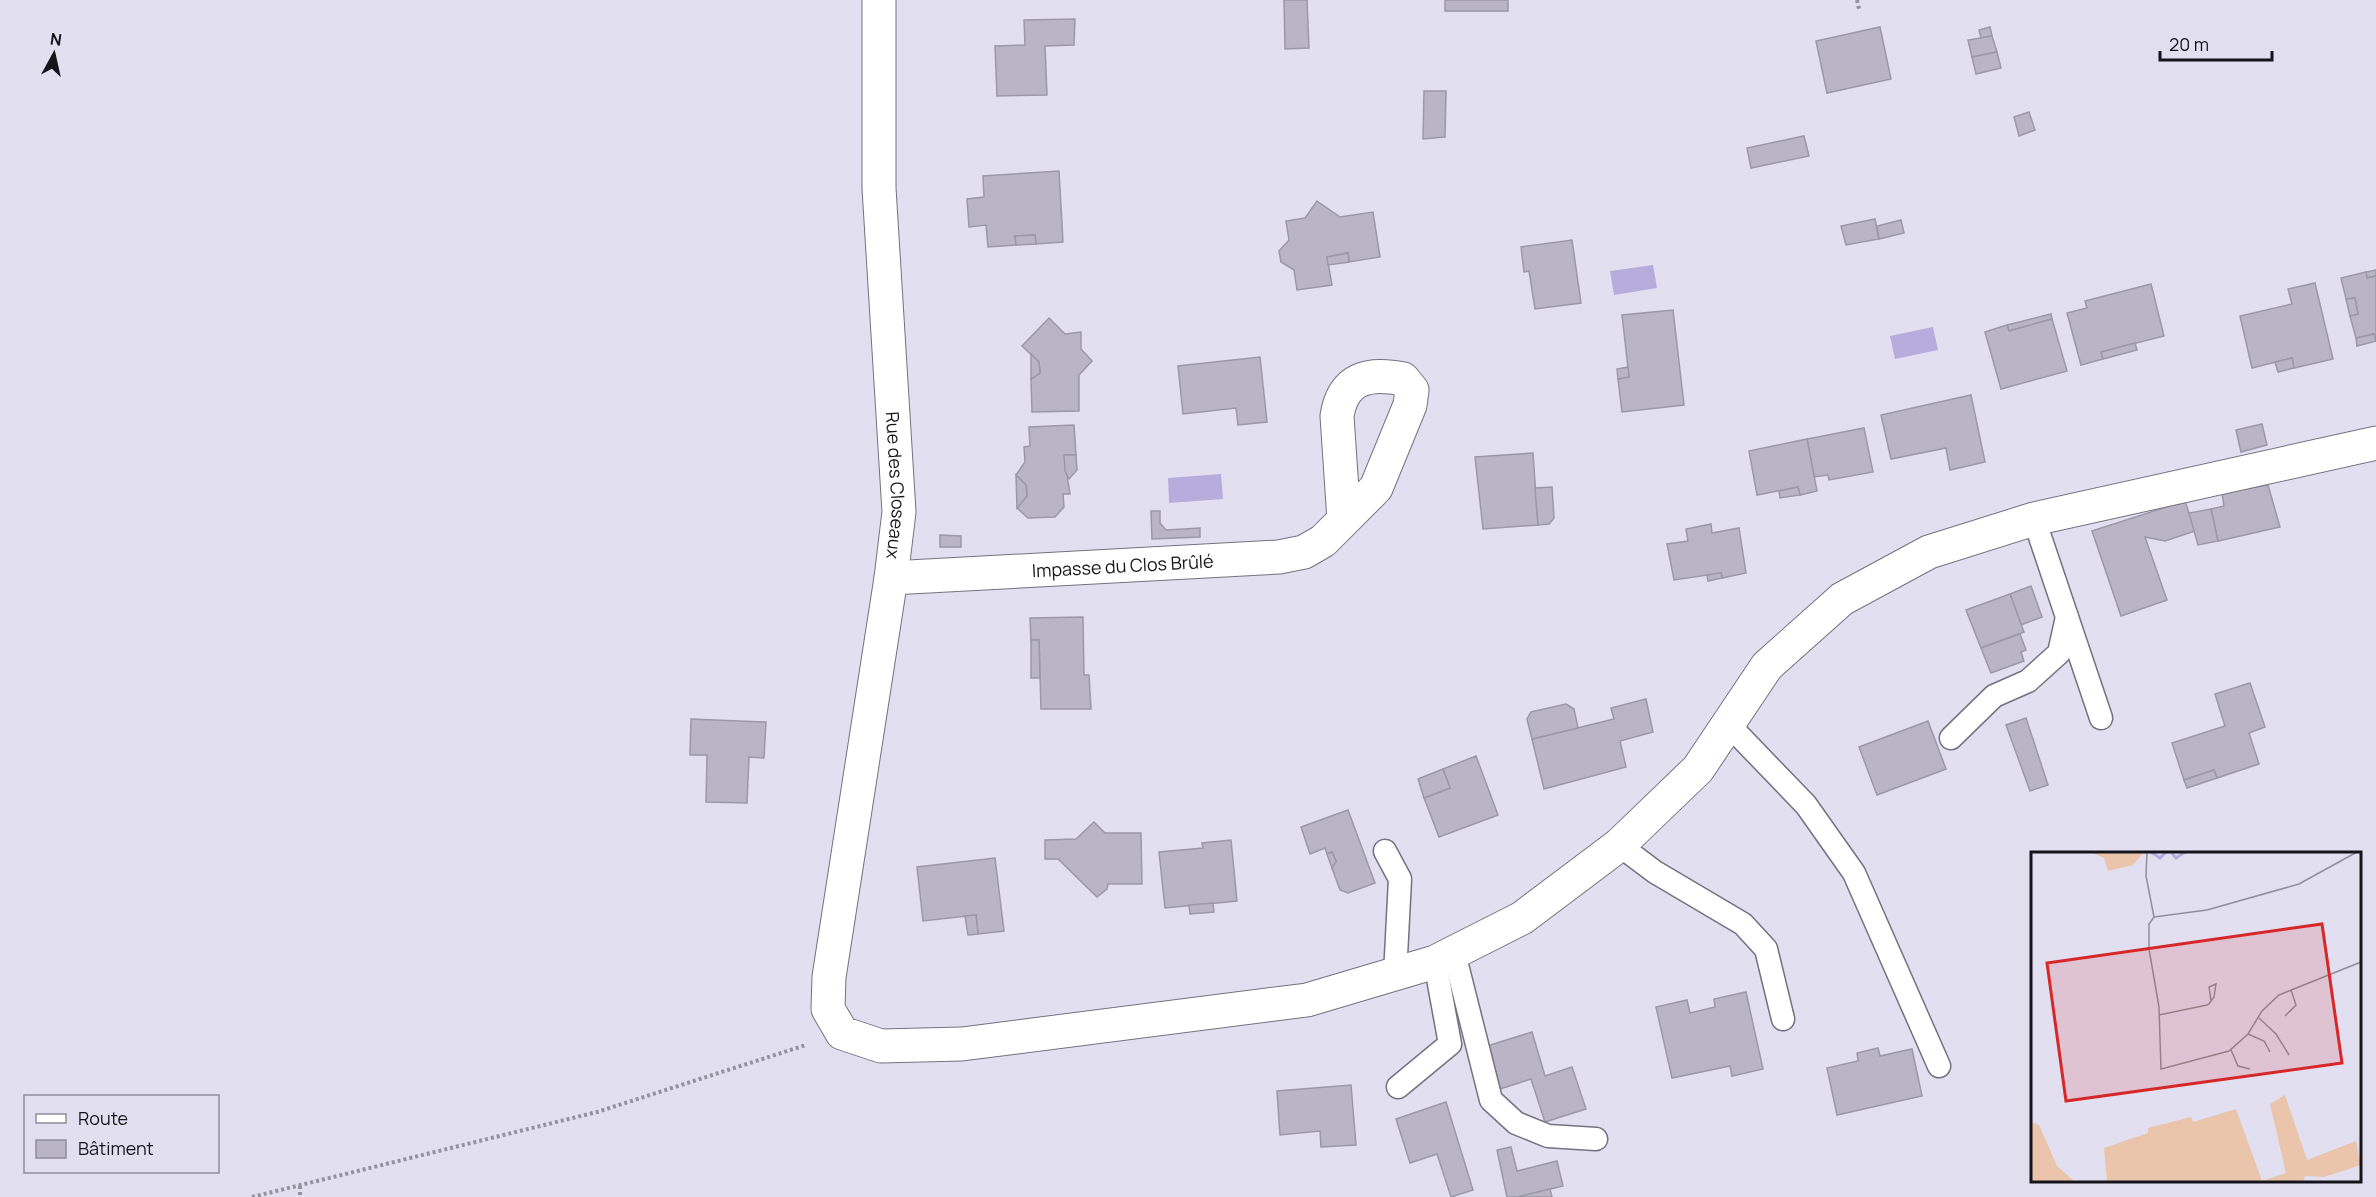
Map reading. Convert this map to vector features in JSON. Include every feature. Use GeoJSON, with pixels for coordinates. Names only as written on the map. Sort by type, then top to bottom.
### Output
{"type":"FeatureCollection","features":[{"type":"Feature","properties":{"kind":"street","name":"Rue des Closeaux"},"geometry":{"type":"LineString","coordinates":[[842,1033],[828,1008],[829,977],[891,578],[899,512],[879,188],[879,0]]}},
{"type":"Feature","properties":{"kind":"street"},"geometry":{"type":"LineString","coordinates":[[842,1033],[881,1046],[962,1044],[1307,1000],[1395,975],[1444,958],[1522,918],[1619,845],[1698,769],[1767,666],[1842,599],[1929,552],[2034,519],[2376,443]]}},
{"type":"Feature","properties":{"kind":"street","name":"Impasse du Clos Brûlé"},"geometry":{"type":"LineString","coordinates":[[891,578],[1280,557],[1304,552],[1323,541],[1344,520]]}},
{"type":"Feature","properties":{"kind":"lane"},"geometry":{"type":"LineString","coordinates":[[2034,519],[2101,718]]}},
{"type":"Feature","properties":{"kind":"lane"},"geometry":{"type":"LineString","coordinates":[[1951,738],[1994,696],[2028,681],[2059,653],[2067,617]]}},
{"type":"Feature","properties":{"kind":"lane"},"geometry":{"type":"LineString","coordinates":[[1728,724],[1806,805],[1854,873],[1939,1066]]}},
{"type":"Feature","properties":{"kind":"lane"},"geometry":{"type":"LineString","coordinates":[[1619,845],[1656,872],[1743,924],[1766,949],[1783,1018]]}},
{"type":"Feature","properties":{"kind":"lane"},"geometry":{"type":"LineString","coordinates":[[1385,851],[1400,879],[1395,975]]}},
{"type":"Feature","properties":{"kind":"lane"},"geometry":{"type":"LineString","coordinates":[[1398,1087],[1450,1044],[1444,958]]}},
{"type":"Feature","properties":{"kind":"lane"},"geometry":{"type":"LineString","coordinates":[[1444,958],[1491,1100],[1516,1123],[1548,1136],[1596,1138]]}},
{"type":"Feature","properties":{"kind":"path"},"geometry":{"type":"LineString","coordinates":[[1857,0],[1859,9]]}},
{"type":"Feature","properties":{"kind":"path"},"geometry":{"type":"LineString","coordinates":[[252,1197],[597,1112],[842,1033]]}},
{"type":"Feature","properties":{"kind":"path"},"geometry":{"type":"LineString","coordinates":[[300,1186],[300,1197]]}},
{"type":"Feature","properties":{"kind":"shaded area"},"geometry":{"type":"Polygon","coordinates":[[[1653,265],[1657,288],[1614,295],[1610,271],[1653,265]]]}},
{"type":"Feature","properties":{"kind":"shaded area"},"geometry":{"type":"Polygon","coordinates":[[[1933,327],[1938,350],[1895,359],[1890,336],[1933,327]]]}},
{"type":"Feature","properties":{"kind":"shaded area"},"geometry":{"type":"Polygon","coordinates":[[[1221,474],[1223,499],[1169,503],[1168,478],[1221,474]]]}},
{"type":"Feature","properties":{"kind":"building"},"geometry":{"type":"Polygon","coordinates":[[[1284,0],[1307,0],[1309,48],[1285,49],[1284,0]]]}},
{"type":"Feature","properties":{"kind":"building"},"geometry":{"type":"Polygon","coordinates":[[[1445,0],[1508,0],[1508,11],[1445,11],[1445,0]]]}},
{"type":"Feature","properties":{"kind":"building"},"geometry":{"type":"Polygon","coordinates":[[[1075,19],[1074,45],[1045,46],[1047,95],[997,96],[995,46],[1025,45],[1024,20],[1075,19]]]}},
{"type":"Feature","properties":{"kind":"building"},"geometry":{"type":"Polygon","coordinates":[[[1880,27],[1891,79],[1827,93],[1816,41],[1880,27]]]}},
{"type":"Feature","properties":{"kind":"building"},"geometry":{"type":"Polygon","coordinates":[[[1990,27],[1992,36],[1981,38],[1979,30],[1990,27]]]}},
{"type":"Feature","properties":{"kind":"building"},"geometry":{"type":"Polygon","coordinates":[[[1992,36],[1997,52],[1972,57],[1968,40],[1992,36]]]}},
{"type":"Feature","properties":{"kind":"building"},"geometry":{"type":"Polygon","coordinates":[[[1997,52],[2001,68],[1976,74],[1972,57],[1997,52]]]}},
{"type":"Feature","properties":{"kind":"building"},"geometry":{"type":"Polygon","coordinates":[[[1424,91],[1446,91],[1445,137],[1423,139],[1424,91]]]}},
{"type":"Feature","properties":{"kind":"building"},"geometry":{"type":"Polygon","coordinates":[[[2029,112],[2035,130],[2019,136],[2014,117],[2029,112]]]}},
{"type":"Feature","properties":{"kind":"building"},"geometry":{"type":"Polygon","coordinates":[[[1804,136],[1809,156],[1751,168],[1747,148],[1804,136]]]}},
{"type":"Feature","properties":{"kind":"building"},"geometry":{"type":"Polygon","coordinates":[[[1059,171],[1063,242],[1036,244],[1035,235],[1015,236],[1016,245],[988,247],[986,225],[969,227],[967,199],[984,197],[983,176],[1059,171]]]}},
{"type":"Feature","properties":{"kind":"building"},"geometry":{"type":"Polygon","coordinates":[[[1317,201],[1340,217],[1373,212],[1380,257],[1349,262],[1348,253],[1327,257],[1332,285],[1297,290],[1294,270],[1281,262],[1279,251],[1289,240],[1286,221],[1305,218],[1317,201]]]}},
{"type":"Feature","properties":{"kind":"building"},"geometry":{"type":"Polygon","coordinates":[[[1875,219],[1879,239],[1846,245],[1841,226],[1875,219]]]}},
{"type":"Feature","properties":{"kind":"building"},"geometry":{"type":"Polygon","coordinates":[[[1901,220],[1904,233],[1879,239],[1877,226],[1901,220]]]}},
{"type":"Feature","properties":{"kind":"building"},"geometry":{"type":"Polygon","coordinates":[[[1035,235],[1036,244],[1016,245],[1015,236],[1035,235]]]}},
{"type":"Feature","properties":{"kind":"building"},"geometry":{"type":"Polygon","coordinates":[[[1572,240],[1581,303],[1535,309],[1529,271],[1524,272],[1521,247],[1572,240]]]}},
{"type":"Feature","properties":{"kind":"building"},"geometry":{"type":"Polygon","coordinates":[[[1348,253],[1349,262],[1328,265],[1327,257],[1348,253]]]}},
{"type":"Feature","properties":{"kind":"building"},"geometry":{"type":"Polygon","coordinates":[[[2376,270],[2376,276],[2367,278],[2366,272],[2376,270]]]}},
{"type":"Feature","properties":{"kind":"building"},"geometry":{"type":"Polygon","coordinates":[[[2366,272],[2367,278],[2376,276],[2376,342],[2374,334],[2356,338],[2350,316],[2358,314],[2355,298],[2346,299],[2341,278],[2366,272]]]}},
{"type":"Feature","properties":{"kind":"building"},"geometry":{"type":"Polygon","coordinates":[[[2315,283],[2333,359],[2294,368],[2292,358],[2252,368],[2240,316],[2292,304],[2288,289],[2315,283]]]}},
{"type":"Feature","properties":{"kind":"building"},"geometry":{"type":"Polygon","coordinates":[[[2151,284],[2164,336],[2101,352],[2103,359],[2081,365],[2067,313],[2087,308],[2085,301],[2151,284]]]}},
{"type":"Feature","properties":{"kind":"building"},"geometry":{"type":"Polygon","coordinates":[[[2355,298],[2358,314],[2350,316],[2346,299],[2355,298]]]}},
{"type":"Feature","properties":{"kind":"building"},"geometry":{"type":"Polygon","coordinates":[[[1673,310],[1684,405],[1622,412],[1618,379],[1629,377],[1622,315],[1673,310]]]}},
{"type":"Feature","properties":{"kind":"building"},"geometry":{"type":"Polygon","coordinates":[[[2051,314],[2052,319],[2009,331],[2007,325],[2051,314]]]}},
{"type":"Feature","properties":{"kind":"building"},"geometry":{"type":"Polygon","coordinates":[[[1049,318],[1065,334],[1081,332],[1081,349],[1092,361],[1079,375],[1079,411],[1032,412],[1031,379],[1040,373],[1039,362],[1022,346],[1049,318]]]}},
{"type":"Feature","properties":{"kind":"building"},"geometry":{"type":"Polygon","coordinates":[[[2052,319],[2067,371],[2001,389],[1985,332],[2007,325],[2009,331],[2052,319]]]}},
{"type":"Feature","properties":{"kind":"building"},"geometry":{"type":"Polygon","coordinates":[[[2374,334],[2376,341],[2357,346],[2356,338],[2374,334]]]}},
{"type":"Feature","properties":{"kind":"building"},"geometry":{"type":"Polygon","coordinates":[[[2135,343],[2137,350],[2103,359],[2101,352],[2135,343]]]}},
{"type":"Feature","properties":{"kind":"building"},"geometry":{"type":"Polygon","coordinates":[[[1031,354],[1039,362],[1040,373],[1031,379],[1031,354]]]}},
{"type":"Feature","properties":{"kind":"building"},"geometry":{"type":"Polygon","coordinates":[[[1260,357],[1267,422],[1238,425],[1236,408],[1183,414],[1178,366],[1260,357]]]}},
{"type":"Feature","properties":{"kind":"building"},"geometry":{"type":"Polygon","coordinates":[[[2292,358],[2294,368],[2278,372],[2275,362],[2292,358]]]}},
{"type":"Feature","properties":{"kind":"building"},"geometry":{"type":"Polygon","coordinates":[[[1628,367],[1629,377],[1618,379],[1617,369],[1628,367]]]}},
{"type":"Feature","properties":{"kind":"building"},"geometry":{"type":"Polygon","coordinates":[[[1971,395],[1985,462],[1950,470],[1946,448],[1891,459],[1881,415],[1971,395]]]}},
{"type":"Feature","properties":{"kind":"building"},"geometry":{"type":"Polygon","coordinates":[[[2262,424],[2267,445],[2241,452],[2236,430],[2262,424]]]}},
{"type":"Feature","properties":{"kind":"building"},"geometry":{"type":"Polygon","coordinates":[[[1074,425],[1076,455],[1064,455],[1070,494],[1063,494],[1064,507],[1055,517],[1028,518],[1017,508],[1027,496],[1026,485],[1016,475],[1025,462],[1024,447],[1030,446],[1029,427],[1074,425]]]}},
{"type":"Feature","properties":{"kind":"building"},"geometry":{"type":"Polygon","coordinates":[[[1864,428],[1873,472],[1829,480],[1828,475],[1814,477],[1807,439],[1864,428]]]}},
{"type":"Feature","properties":{"kind":"building"},"geometry":{"type":"Polygon","coordinates":[[[1807,439],[1817,491],[1800,495],[1798,487],[1757,495],[1749,451],[1807,439]]]}},
{"type":"Feature","properties":{"kind":"building"},"geometry":{"type":"Polygon","coordinates":[[[1533,453],[1538,525],[1483,529],[1475,457],[1533,453]]]}},
{"type":"Feature","properties":{"kind":"building"},"geometry":{"type":"Polygon","coordinates":[[[1064,455],[1076,455],[1077,470],[1069,479],[1065,471],[1064,455]]]}},
{"type":"Feature","properties":{"kind":"building"},"geometry":{"type":"Polygon","coordinates":[[[1016,475],[1026,485],[1027,496],[1017,508],[1016,475]]]}},
{"type":"Feature","properties":{"kind":"building"},"geometry":{"type":"Polygon","coordinates":[[[2268,485],[2280,527],[2218,541],[2211,509],[2224,506],[2222,493],[2268,485]]]}},
{"type":"Feature","properties":{"kind":"building"},"geometry":{"type":"Polygon","coordinates":[[[1552,487],[1554,518],[1549,524],[1538,525],[1535,488],[1552,487]]]}},
{"type":"Feature","properties":{"kind":"building"},"geometry":{"type":"Polygon","coordinates":[[[1798,487],[1800,495],[1780,498],[1779,491],[1798,487]]]}},
{"type":"Feature","properties":{"kind":"building"},"geometry":{"type":"Polygon","coordinates":[[[2185,501],[2195,531],[2165,541],[2145,537],[2167,600],[2121,616],[2092,531],[2185,501]]]}},
{"type":"Feature","properties":{"kind":"building"},"geometry":{"type":"Polygon","coordinates":[[[2211,509],[2218,541],[2198,545],[2189,513],[2211,509]]]}},
{"type":"Feature","properties":{"kind":"building"},"geometry":{"type":"Polygon","coordinates":[[[1151,511],[1160,511],[1160,523],[1166,530],[1200,528],[1200,537],[1152,539],[1151,511]]]}},
{"type":"Feature","properties":{"kind":"building"},"geometry":{"type":"Polygon","coordinates":[[[1711,524],[1712,533],[1739,528],[1746,573],[1722,578],[1721,573],[1674,580],[1667,544],[1688,541],[1686,529],[1711,524]]]}},
{"type":"Feature","properties":{"kind":"building"},"geometry":{"type":"Polygon","coordinates":[[[940,535],[961,536],[961,547],[940,547],[940,535]]]}},
{"type":"Feature","properties":{"kind":"building"},"geometry":{"type":"Polygon","coordinates":[[[1721,573],[1722,578],[1708,581],[1707,575],[1721,573]]]}},
{"type":"Feature","properties":{"kind":"building"},"geometry":{"type":"Polygon","coordinates":[[[2031,586],[2042,617],[2021,625],[2010,594],[2031,586]]]}},
{"type":"Feature","properties":{"kind":"building"},"geometry":{"type":"Polygon","coordinates":[[[2010,594],[2024,632],[1981,648],[1966,610],[2010,594]]]}},
{"type":"Feature","properties":{"kind":"building"},"geometry":{"type":"Polygon","coordinates":[[[1083,617],[1084,675],[1089,675],[1091,709],[1041,709],[1039,640],[1031,640],[1030,618],[1083,617]]]}},
{"type":"Feature","properties":{"kind":"building"},"geometry":{"type":"Polygon","coordinates":[[[2020,634],[2026,650],[2021,652],[2024,661],[1991,673],[1981,648],[2020,634]]]}},
{"type":"Feature","properties":{"kind":"building"},"geometry":{"type":"Polygon","coordinates":[[[1031,640],[1039,640],[1040,678],[1031,678],[1031,640]]]}},
{"type":"Feature","properties":{"kind":"building"},"geometry":{"type":"Polygon","coordinates":[[[2250,683],[2265,727],[2249,733],[2259,764],[2217,778],[2214,770],[2184,780],[2172,743],[2225,726],[2215,694],[2250,683]]]}},
{"type":"Feature","properties":{"kind":"building"},"geometry":{"type":"Polygon","coordinates":[[[1646,699],[1653,732],[1620,741],[1626,767],[1544,789],[1532,739],[1614,719],[1611,708],[1646,699]]]}},
{"type":"Feature","properties":{"kind":"building"},"geometry":{"type":"Polygon","coordinates":[[[1566,704],[1574,709],[1578,728],[1532,739],[1527,719],[1531,712],[1566,704]]]}},
{"type":"Feature","properties":{"kind":"building"},"geometry":{"type":"Polygon","coordinates":[[[2026,718],[2048,785],[2030,791],[2006,725],[2026,718]]]}},
{"type":"Feature","properties":{"kind":"building"},"geometry":{"type":"Polygon","coordinates":[[[691,719],[766,722],[764,758],[749,757],[747,803],[706,802],[707,755],[690,755],[691,719]]]}},
{"type":"Feature","properties":{"kind":"building"},"geometry":{"type":"Polygon","coordinates":[[[1928,721],[1946,769],[1877,795],[1859,747],[1928,721]]]}},
{"type":"Feature","properties":{"kind":"building"},"geometry":{"type":"Polygon","coordinates":[[[1476,756],[1498,815],[1439,837],[1424,798],[1450,788],[1443,769],[1476,756]]]}},
{"type":"Feature","properties":{"kind":"building"},"geometry":{"type":"Polygon","coordinates":[[[1443,769],[1450,788],[1424,798],[1418,779],[1443,769]]]}},
{"type":"Feature","properties":{"kind":"building"},"geometry":{"type":"Polygon","coordinates":[[[2214,770],[2217,778],[2187,788],[2184,780],[2214,770]]]}},
{"type":"Feature","properties":{"kind":"building"},"geometry":{"type":"Polygon","coordinates":[[[1348,810],[1375,883],[1348,893],[1340,890],[1332,868],[1336,861],[1332,852],[1327,854],[1325,848],[1310,854],[1301,827],[1348,810]]]}},
{"type":"Feature","properties":{"kind":"building"},"geometry":{"type":"Polygon","coordinates":[[[1094,822],[1105,833],[1141,833],[1142,884],[1108,884],[1107,889],[1097,897],[1058,859],[1045,859],[1045,840],[1076,839],[1094,822]]]}},
{"type":"Feature","properties":{"kind":"building"},"geometry":{"type":"Polygon","coordinates":[[[1231,840],[1237,901],[1165,908],[1159,852],[1203,848],[1202,843],[1231,840]]]}},
{"type":"Feature","properties":{"kind":"building"},"geometry":{"type":"Polygon","coordinates":[[[1332,852],[1336,861],[1332,868],[1327,854],[1332,852]]]}},
{"type":"Feature","properties":{"kind":"building"},"geometry":{"type":"Polygon","coordinates":[[[995,858],[1004,931],[978,934],[976,915],[923,921],[917,867],[995,858]]]}},
{"type":"Feature","properties":{"kind":"building"},"geometry":{"type":"Polygon","coordinates":[[[1213,903],[1214,912],[1190,914],[1189,905],[1213,903]]]}},
{"type":"Feature","properties":{"kind":"building"},"geometry":{"type":"Polygon","coordinates":[[[976,915],[978,934],[968,935],[965,916],[976,915]]]}},
{"type":"Feature","properties":{"kind":"building"},"geometry":{"type":"Polygon","coordinates":[[[1746,992],[1763,1069],[1732,1076],[1730,1066],[1672,1078],[1656,1007],[1687,1000],[1690,1013],[1715,1007],[1714,999],[1746,992]]]}},
{"type":"Feature","properties":{"kind":"building"},"geometry":{"type":"Polygon","coordinates":[[[1532,1032],[1545,1076],[1572,1067],[1586,1109],[1545,1122],[1531,1079],[1497,1090],[1484,1047],[1532,1032]]]}},
{"type":"Feature","properties":{"kind":"building"},"geometry":{"type":"Polygon","coordinates":[[[1878,1048],[1880,1056],[1912,1049],[1922,1096],[1837,1115],[1827,1068],[1858,1061],[1857,1053],[1878,1048]]]}},
{"type":"Feature","properties":{"kind":"building"},"geometry":{"type":"Polygon","coordinates":[[[1351,1085],[1356,1145],[1321,1147],[1320,1131],[1280,1135],[1277,1091],[1351,1085]]]}},
{"type":"Feature","properties":{"kind":"building"},"geometry":{"type":"Polygon","coordinates":[[[1446,1102],[1473,1190],[1451,1197],[1437,1154],[1410,1163],[1396,1119],[1446,1102]]]}},
{"type":"Feature","properties":{"kind":"building"},"geometry":{"type":"Polygon","coordinates":[[[1511,1147],[1517,1171],[1557,1161],[1563,1186],[1518,1197],[1507,1197],[1497,1150],[1511,1147]]]}},
{"type":"Feature","properties":{"kind":"building"},"geometry":{"type":"Polygon","coordinates":[[[1550,1189],[1552,1197],[1518,1197],[1550,1189]]]}}]}
